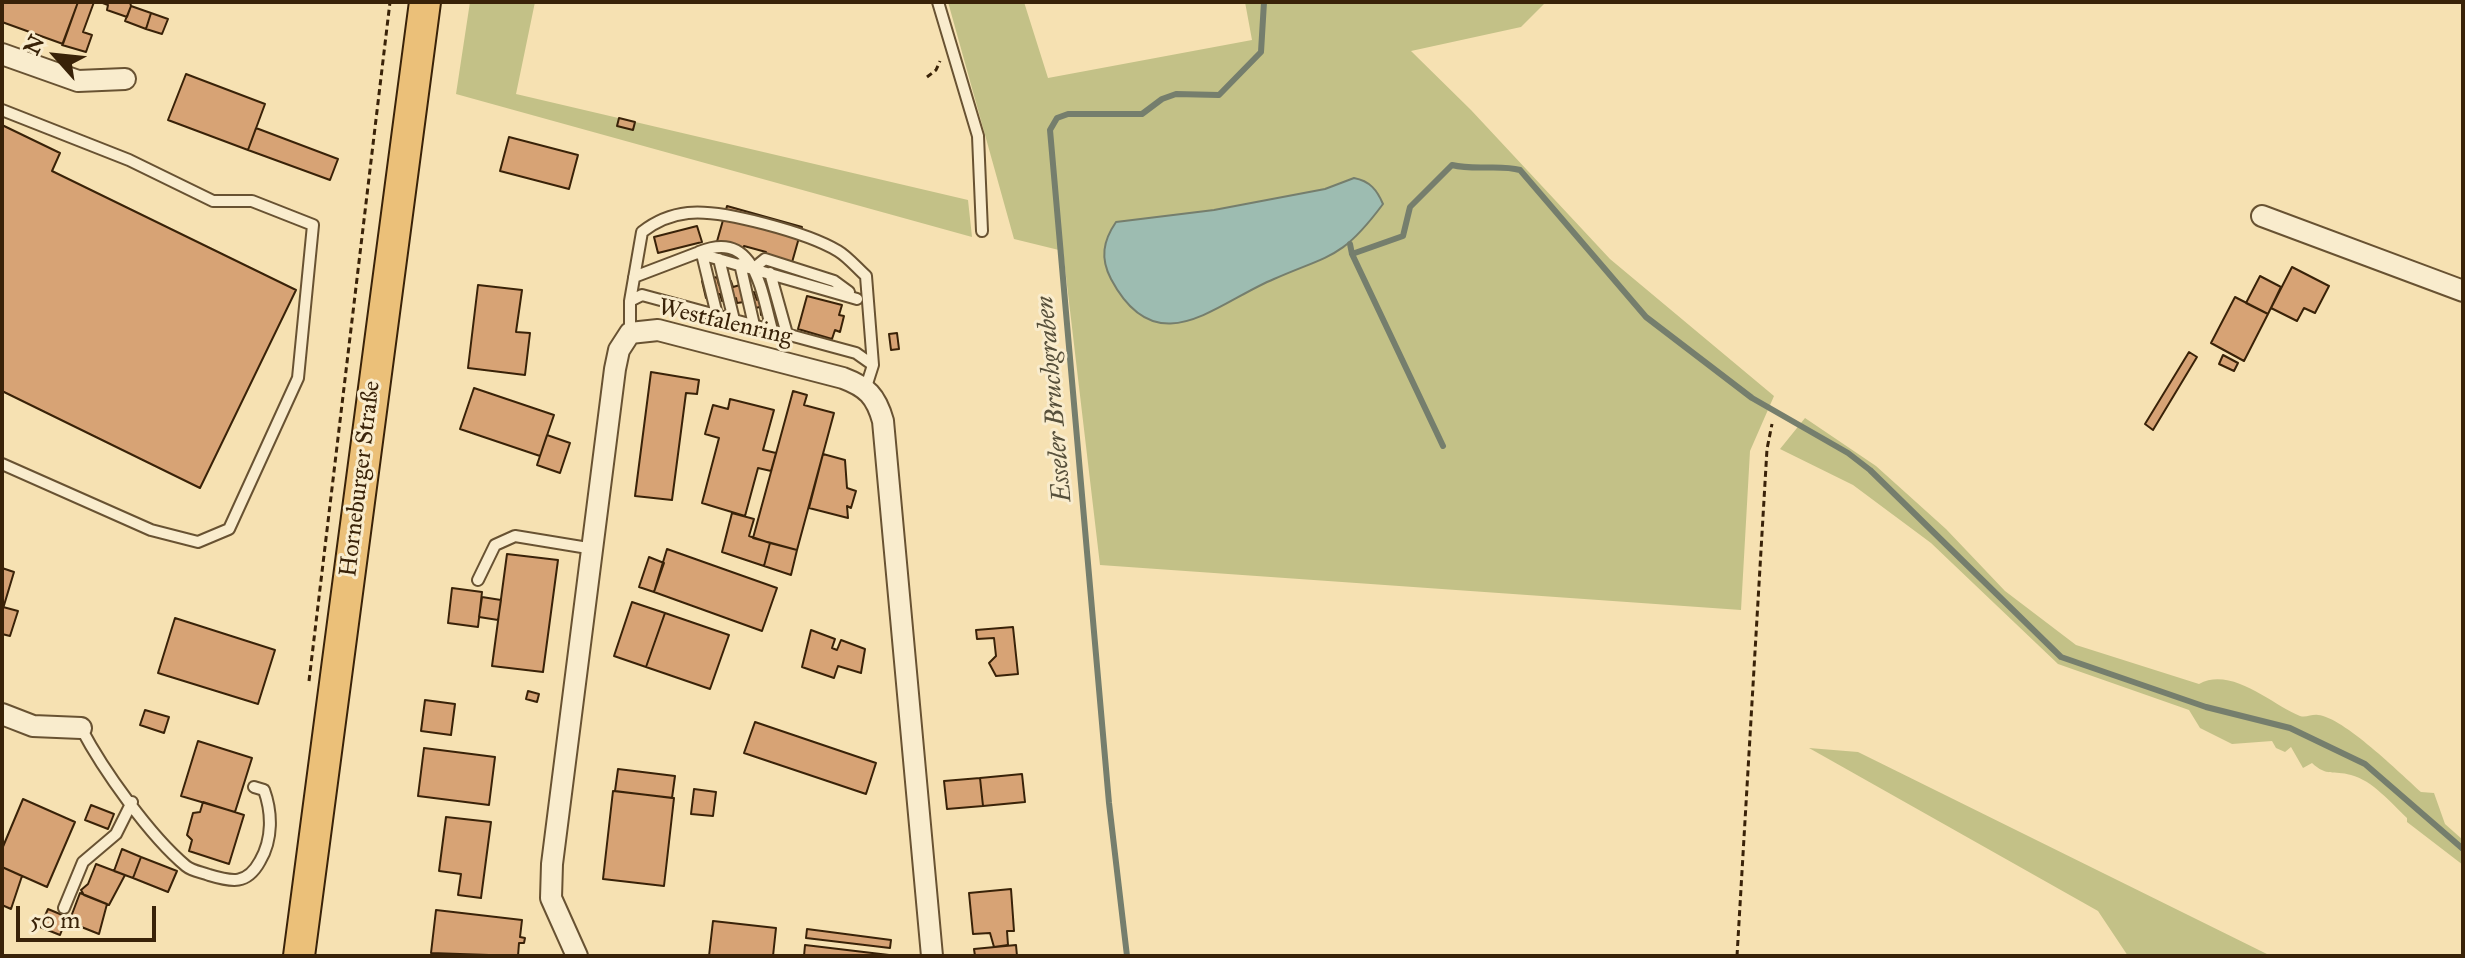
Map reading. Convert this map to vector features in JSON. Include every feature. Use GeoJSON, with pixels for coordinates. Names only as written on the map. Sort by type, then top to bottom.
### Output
{"type":"FeatureCollection","features":[{"type":"Feature","properties":{"kind":"main road","name":"Horneburger Straße"},"geometry":{"type":"LineString","coordinates":[[299,956],[425,2]]}},
{"type":"Feature","properties":{"kind":"street"},"geometry":{"type":"LineString","coordinates":[[2,54],[78,81],[125,79]]}},
{"type":"Feature","properties":{"kind":"street"},"geometry":{"type":"LineString","coordinates":[[2262,216],[2463,291]]}},
{"type":"Feature","properties":{"kind":"street","name":"Westfalenring"},"geometry":{"type":"LineString","coordinates":[[577,956],[551,898],[552,864],[619,350],[630,333],[658,330],[866,387]]}},
{"type":"Feature","properties":{"kind":"street"},"geometry":{"type":"LineString","coordinates":[[866,387],[878,402],[883,421],[932,956]]}},
{"type":"Feature","properties":{"kind":"street"},"geometry":{"type":"LineString","coordinates":[[2,714],[33,726],[81,728]]}},
{"type":"Feature","properties":{"kind":"lane"},"geometry":{"type":"LineString","coordinates":[[938,2],[978,136],[982,231]]}},
{"type":"Feature","properties":{"kind":"lane"},"geometry":{"type":"LineString","coordinates":[[2,110],[129,160],[213,201],[252,201],[313,225],[298,378],[229,529],[198,542],[151,530],[2,464]]}},
{"type":"Feature","properties":{"kind":"lane"},"geometry":{"type":"LineString","coordinates":[[630,333],[630,301],[642,232],[658,220],[689,212],[724,216],[799,236],[838,251],[866,276],[873,365],[866,387]]}},
{"type":"Feature","properties":{"kind":"lane"},"geometry":{"type":"LineString","coordinates":[[634,277],[700,254],[716,245],[742,253],[754,268],[772,330]]}},
{"type":"Feature","properties":{"kind":"lane"},"geometry":{"type":"LineString","coordinates":[[700,254],[869,304]]}},
{"type":"Feature","properties":{"kind":"lane"},"geometry":{"type":"LineString","coordinates":[[700,254],[717,315]]}},
{"type":"Feature","properties":{"kind":"lane"},"geometry":{"type":"LineString","coordinates":[[719,259],[734,320]]}},
{"type":"Feature","properties":{"kind":"lane"},"geometry":{"type":"LineString","coordinates":[[754,268],[765,259],[791,266],[834,281],[857,299]]}},
{"type":"Feature","properties":{"kind":"lane"},"geometry":{"type":"LineString","coordinates":[[740,264],[754,325]]}},
{"type":"Feature","properties":{"kind":"lane"},"geometry":{"type":"LineString","coordinates":[[770,273],[787,334]]}},
{"type":"Feature","properties":{"kind":"lane"},"geometry":{"type":"LineString","coordinates":[[630,301],[642,295],[856,353],[873,365]]}},
{"type":"Feature","properties":{"kind":"lane"},"geometry":{"type":"LineString","coordinates":[[478,580],[495,545],[515,536],[594,549]]}},
{"type":"Feature","properties":{"kind":"lane"},"geometry":{"type":"LineString","coordinates":[[81,728],[97,758],[188,868],[230,881],[243,880],[255,870],[265,853],[270,806],[264,790],[254,787]]}},
{"type":"Feature","properties":{"kind":"lane"},"geometry":{"type":"LineString","coordinates":[[64,908],[83,862],[116,834],[132,802]]}},
{"type":"Feature","properties":{"kind":"path"},"geometry":{"type":"LineString","coordinates":[[308,694],[390,2]]}},
{"type":"Feature","properties":{"kind":"path"},"geometry":{"type":"LineString","coordinates":[[927,77],[936,70],[938,62],[954,56]]}},
{"type":"Feature","properties":{"kind":"path"},"geometry":{"type":"LineString","coordinates":[[1737,956],[1767,449],[1772,424]]}},
{"type":"Feature","properties":{"kind":"shaded area"},"geometry":{"type":"Polygon","coordinates":[[[470,2],[535,2],[516,94],[968,200],[972,237],[456,94],[470,2]]]}},
{"type":"Feature","properties":{"kind":"shaded area"},"geometry":{"type":"Polygon","coordinates":[[[948,2],[1024,2],[1048,78],[1252,40],[1245,2],[1546,2],[1521,27],[1411,51],[1471,110],[1610,259],[1774,396],[1750,451],[1741,610],[1100,565],[1063,251],[1014,239],[948,2]]]}},
{"type":"Feature","properties":{"kind":"shaded area"},"geometry":{"type":"Polygon","coordinates":[[[1805,418],[1876,466],[1946,529],[2005,591],[2076,645],[2199,684],[2212,680],[2238,683],[2300,716],[2318,715],[2342,725],[2421,792],[2434,793],[2445,824],[2463,840],[2463,865],[2407,822],[2407,818],[2381,793],[2359,778],[2326,772],[2312,763],[2303,768],[2291,747],[2285,752],[2276,748],[2272,741],[2232,744],[2200,728],[2189,710],[2058,664],[1931,543],[1853,485],[1780,449],[1805,418]]]}},
{"type":"Feature","properties":{"kind":"shaded area"},"geometry":{"type":"Polygon","coordinates":[[[1809,748],[1858,752],[2271,956],[2128,956],[2098,911],[1809,748]]]}},
{"type":"Feature","properties":{"kind":"water"},"geometry":{"type":"Polygon","coordinates":[[[1354,178],[1372,187],[1383,204],[1346,245],[1323,259],[1188,321],[1167,324],[1148,319],[1129,305],[1105,264],[1104,250],[1116,222],[1214,210],[1325,189],[1354,178]]]}},
{"type":"Feature","properties":{"kind":"building"},"geometry":{"type":"Polygon","coordinates":[[[2,2],[78,2],[63,44],[2,22],[2,2]]]}},
{"type":"Feature","properties":{"kind":"building"},"geometry":{"type":"Polygon","coordinates":[[[78,2],[94,2],[83,32],[92,35],[86,52],[62,45],[78,2]]]}},
{"type":"Feature","properties":{"kind":"building"},"geometry":{"type":"Polygon","coordinates":[[[100,2],[130,2],[131,6],[127,17],[107,10],[108,5],[100,2]]]}},
{"type":"Feature","properties":{"kind":"building"},"geometry":{"type":"Polygon","coordinates":[[[131,6],[151,13],[146,29],[125,21],[131,6]]]}},
{"type":"Feature","properties":{"kind":"building"},"geometry":{"type":"Polygon","coordinates":[[[151,13],[168,19],[162,34],[146,29],[151,13]]]}},
{"type":"Feature","properties":{"kind":"building"},"geometry":{"type":"Polygon","coordinates":[[[186,74],[265,104],[248,150],[168,120],[186,74]]]}},
{"type":"Feature","properties":{"kind":"building"},"geometry":{"type":"Polygon","coordinates":[[[619,118],[635,122],[633,130],[617,126],[619,118]]]}},
{"type":"Feature","properties":{"kind":"building"},"geometry":{"type":"Polygon","coordinates":[[[2,125],[60,153],[52,171],[296,290],[200,488],[2,391],[2,125]]]}},
{"type":"Feature","properties":{"kind":"building"},"geometry":{"type":"Polygon","coordinates":[[[256,128],[338,159],[330,180],[248,150],[256,128]]]}},
{"type":"Feature","properties":{"kind":"building"},"geometry":{"type":"Polygon","coordinates":[[[509,137],[578,155],[569,189],[500,171],[509,137]]]}},
{"type":"Feature","properties":{"kind":"building"},"geometry":{"type":"Polygon","coordinates":[[[727,206],[802,227],[789,273],[763,265],[766,252],[744,246],[740,259],[714,252],[727,206]]]}},
{"type":"Feature","properties":{"kind":"building"},"geometry":{"type":"Polygon","coordinates":[[[697,226],[702,242],[658,253],[654,237],[697,226]]]}},
{"type":"Feature","properties":{"kind":"building"},"geometry":{"type":"Polygon","coordinates":[[[2292,267],[2329,286],[2315,313],[2304,308],[2297,321],[2271,308],[2292,267]]]}},
{"type":"Feature","properties":{"kind":"building"},"geometry":{"type":"Polygon","coordinates":[[[2260,276],[2281,287],[2268,314],[2246,303],[2260,276]]]}},
{"type":"Feature","properties":{"kind":"building"},"geometry":{"type":"Polygon","coordinates":[[[717,277],[719,285],[731,281],[733,287],[740,285],[742,295],[754,292],[757,300],[769,297],[773,312],[761,315],[760,307],[746,310],[744,302],[737,303],[736,298],[722,301],[720,294],[706,298],[702,281],[717,277]]]}},
{"type":"Feature","properties":{"kind":"building"},"geometry":{"type":"Polygon","coordinates":[[[478,285],[522,290],[516,332],[530,333],[525,375],[468,368],[478,285]]]}},
{"type":"Feature","properties":{"kind":"building"},"geometry":{"type":"Polygon","coordinates":[[[807,296],[842,305],[839,315],[844,316],[840,332],[835,330],[832,339],[798,329],[807,296]]]}},
{"type":"Feature","properties":{"kind":"building"},"geometry":{"type":"Polygon","coordinates":[[[2235,297],[2268,314],[2244,361],[2211,343],[2235,297]]]}},
{"type":"Feature","properties":{"kind":"building"},"geometry":{"type":"Polygon","coordinates":[[[897,333],[899,349],[891,350],[889,334],[897,333]]]}},
{"type":"Feature","properties":{"kind":"building"},"geometry":{"type":"Polygon","coordinates":[[[2189,352],[2197,357],[2153,430],[2145,424],[2189,352]]]}},
{"type":"Feature","properties":{"kind":"building"},"geometry":{"type":"Polygon","coordinates":[[[2223,355],[2238,363],[2234,371],[2219,364],[2223,355]]]}},
{"type":"Feature","properties":{"kind":"building"},"geometry":{"type":"Polygon","coordinates":[[[651,372],[699,380],[697,394],[686,393],[672,500],[635,496],[651,372]]]}},
{"type":"Feature","properties":{"kind":"building"},"geometry":{"type":"Polygon","coordinates":[[[474,388],[554,415],[540,456],[460,429],[474,388]]]}},
{"type":"Feature","properties":{"kind":"building"},"geometry":{"type":"Polygon","coordinates":[[[793,391],[807,395],[804,405],[834,413],[797,550],[753,538],[793,391]]]}},
{"type":"Feature","properties":{"kind":"building"},"geometry":{"type":"Polygon","coordinates":[[[730,399],[774,410],[763,450],[776,453],[771,471],[758,468],[745,516],[702,503],[719,438],[705,434],[713,405],[728,409],[730,399]]]}},
{"type":"Feature","properties":{"kind":"building"},"geometry":{"type":"Polygon","coordinates":[[[547,435],[570,443],[560,473],[537,465],[547,435]]]}},
{"type":"Feature","properties":{"kind":"building"},"geometry":{"type":"Polygon","coordinates":[[[823,454],[845,460],[847,488],[856,491],[851,508],[847,506],[848,518],[809,508],[823,454]]]}},
{"type":"Feature","properties":{"kind":"building"},"geometry":{"type":"Polygon","coordinates":[[[732,513],[754,519],[749,536],[770,543],[764,566],[722,552],[732,513]]]}},
{"type":"Feature","properties":{"kind":"building"},"geometry":{"type":"Polygon","coordinates":[[[770,543],[797,550],[791,575],[764,566],[770,543]]]}},
{"type":"Feature","properties":{"kind":"building"},"geometry":{"type":"Polygon","coordinates":[[[667,549],[777,588],[762,631],[654,592],[667,549]]]}},
{"type":"Feature","properties":{"kind":"building"},"geometry":{"type":"Polygon","coordinates":[[[507,554],[558,560],[543,672],[492,666],[507,554]]]}},
{"type":"Feature","properties":{"kind":"building"},"geometry":{"type":"Polygon","coordinates":[[[649,557],[664,563],[654,592],[639,587],[649,557]]]}},
{"type":"Feature","properties":{"kind":"building"},"geometry":{"type":"Polygon","coordinates":[[[2,568],[14,572],[2,612],[2,568]]]}},
{"type":"Feature","properties":{"kind":"building"},"geometry":{"type":"Polygon","coordinates":[[[452,588],[482,592],[478,627],[448,623],[452,588]]]}},
{"type":"Feature","properties":{"kind":"building"},"geometry":{"type":"Polygon","coordinates":[[[482,597],[501,600],[498,620],[479,617],[482,597]]]}},
{"type":"Feature","properties":{"kind":"building"},"geometry":{"type":"Polygon","coordinates":[[[632,602],[665,613],[646,667],[614,656],[632,602]]]}},
{"type":"Feature","properties":{"kind":"building"},"geometry":{"type":"Polygon","coordinates":[[[3,607],[18,611],[10,636],[2,634],[3,607]]]}},
{"type":"Feature","properties":{"kind":"building"},"geometry":{"type":"Polygon","coordinates":[[[665,613],[729,635],[710,689],[646,667],[665,613]]]}},
{"type":"Feature","properties":{"kind":"building"},"geometry":{"type":"Polygon","coordinates":[[[175,618],[275,650],[258,704],[158,673],[175,618]]]}},
{"type":"Feature","properties":{"kind":"building"},"geometry":{"type":"Polygon","coordinates":[[[1013,627],[1018,674],[996,676],[989,663],[996,656],[994,638],[977,639],[976,630],[1013,627]]]}},
{"type":"Feature","properties":{"kind":"building"},"geometry":{"type":"Polygon","coordinates":[[[811,630],[835,639],[832,648],[837,650],[841,640],[865,649],[861,673],[838,666],[834,678],[802,667],[811,630]]]}},
{"type":"Feature","properties":{"kind":"building"},"geometry":{"type":"Polygon","coordinates":[[[528,691],[539,694],[537,702],[526,699],[528,691]]]}},
{"type":"Feature","properties":{"kind":"building"},"geometry":{"type":"Polygon","coordinates":[[[425,700],[455,704],[451,735],[421,731],[425,700]]]}},
{"type":"Feature","properties":{"kind":"building"},"geometry":{"type":"Polygon","coordinates":[[[145,710],[169,717],[164,733],[140,725],[145,710]]]}},
{"type":"Feature","properties":{"kind":"building"},"geometry":{"type":"Polygon","coordinates":[[[755,722],[876,763],[866,794],[744,753],[755,722]]]}},
{"type":"Feature","properties":{"kind":"building"},"geometry":{"type":"Polygon","coordinates":[[[198,741],[252,758],[235,812],[181,796],[198,741]]]}},
{"type":"Feature","properties":{"kind":"building"},"geometry":{"type":"Polygon","coordinates":[[[424,748],[495,757],[489,805],[418,796],[424,748]]]}},
{"type":"Feature","properties":{"kind":"building"},"geometry":{"type":"Polygon","coordinates":[[[618,769],[675,776],[672,798],[615,791],[618,769]]]}},
{"type":"Feature","properties":{"kind":"building"},"geometry":{"type":"Polygon","coordinates":[[[1022,774],[1025,802],[983,806],[980,778],[1022,774]]]}},
{"type":"Feature","properties":{"kind":"building"},"geometry":{"type":"Polygon","coordinates":[[[980,778],[983,806],[947,809],[944,781],[980,778]]]}},
{"type":"Feature","properties":{"kind":"building"},"geometry":{"type":"Polygon","coordinates":[[[694,789],[716,792],[713,816],[691,814],[694,789]]]}},
{"type":"Feature","properties":{"kind":"building"},"geometry":{"type":"Polygon","coordinates":[[[613,791],[674,798],[664,886],[603,879],[613,791]]]}},
{"type":"Feature","properties":{"kind":"building"},"geometry":{"type":"Polygon","coordinates":[[[23,799],[75,822],[47,887],[2,867],[2,849],[23,799]]]}},
{"type":"Feature","properties":{"kind":"building"},"geometry":{"type":"Polygon","coordinates":[[[203,802],[244,815],[229,864],[189,851],[192,840],[187,835],[193,813],[200,812],[203,802]]]}},
{"type":"Feature","properties":{"kind":"building"},"geometry":{"type":"Polygon","coordinates":[[[91,805],[114,814],[108,829],[85,820],[91,805]]]}},
{"type":"Feature","properties":{"kind":"building"},"geometry":{"type":"Polygon","coordinates":[[[446,817],[491,822],[481,898],[458,895],[461,874],[439,871],[446,817]]]}},
{"type":"Feature","properties":{"kind":"building"},"geometry":{"type":"Polygon","coordinates":[[[122,849],[141,857],[133,878],[114,871],[122,849]]]}},
{"type":"Feature","properties":{"kind":"building"},"geometry":{"type":"Polygon","coordinates":[[[141,857],[177,871],[168,892],[133,878],[141,857]]]}},
{"type":"Feature","properties":{"kind":"building"},"geometry":{"type":"Polygon","coordinates":[[[96,864],[125,875],[109,905],[84,895],[81,890],[88,884],[96,864]]]}},
{"type":"Feature","properties":{"kind":"building"},"geometry":{"type":"Polygon","coordinates":[[[2,867],[22,876],[11,909],[2,905],[2,867]]]}},
{"type":"Feature","properties":{"kind":"building"},"geometry":{"type":"Polygon","coordinates":[[[1011,889],[1014,931],[1007,931],[1008,945],[994,947],[990,933],[973,934],[969,893],[1011,889]]]}},
{"type":"Feature","properties":{"kind":"building"},"geometry":{"type":"Polygon","coordinates":[[[80,893],[107,904],[99,934],[69,922],[80,893]]]}},
{"type":"Feature","properties":{"kind":"building"},"geometry":{"type":"Polygon","coordinates":[[[48,909],[67,917],[60,935],[40,927],[48,909]]]}},
{"type":"Feature","properties":{"kind":"building"},"geometry":{"type":"Polygon","coordinates":[[[436,910],[522,920],[520,937],[525,938],[524,943],[519,943],[518,956],[431,953],[436,910]]]}},
{"type":"Feature","properties":{"kind":"building"},"geometry":{"type":"Polygon","coordinates":[[[713,921],[776,928],[773,956],[709,956],[713,921]]]}},
{"type":"Feature","properties":{"kind":"building"},"geometry":{"type":"Polygon","coordinates":[[[807,929],[891,940],[890,948],[806,938],[807,929]]]}},
{"type":"Feature","properties":{"kind":"building"},"geometry":{"type":"Polygon","coordinates":[[[805,945],[889,955],[889,956],[804,956],[805,945]]]}},
{"type":"Feature","properties":{"kind":"building"},"geometry":{"type":"Polygon","coordinates":[[[1016,945],[1017,956],[975,956],[974,949],[1016,945]]]}},
{"type":"Feature","properties":{"kind":"waterway","name":"Esseler Bruchgraben"},"geometry":{"type":"LineString","coordinates":[[1127,956],[1109,803],[1050,130],[1057,118],[1068,114],[1142,114],[1162,99],[1176,94],[1219,95],[1261,52],[1264,2]]}},
{"type":"Feature","properties":{"kind":"waterway"},"geometry":{"type":"LineString","coordinates":[[1350,244],[1352,254],[1403,236],[1410,207],[1452,165],[1520,170],[1646,317],[1752,398],[1848,453],[1870,470],[2061,657],[2206,707],[2290,728],[2365,764],[2463,849]]}},
{"type":"Feature","properties":{"kind":"waterway"},"geometry":{"type":"LineString","coordinates":[[1352,254],[1443,446]]}}]}
